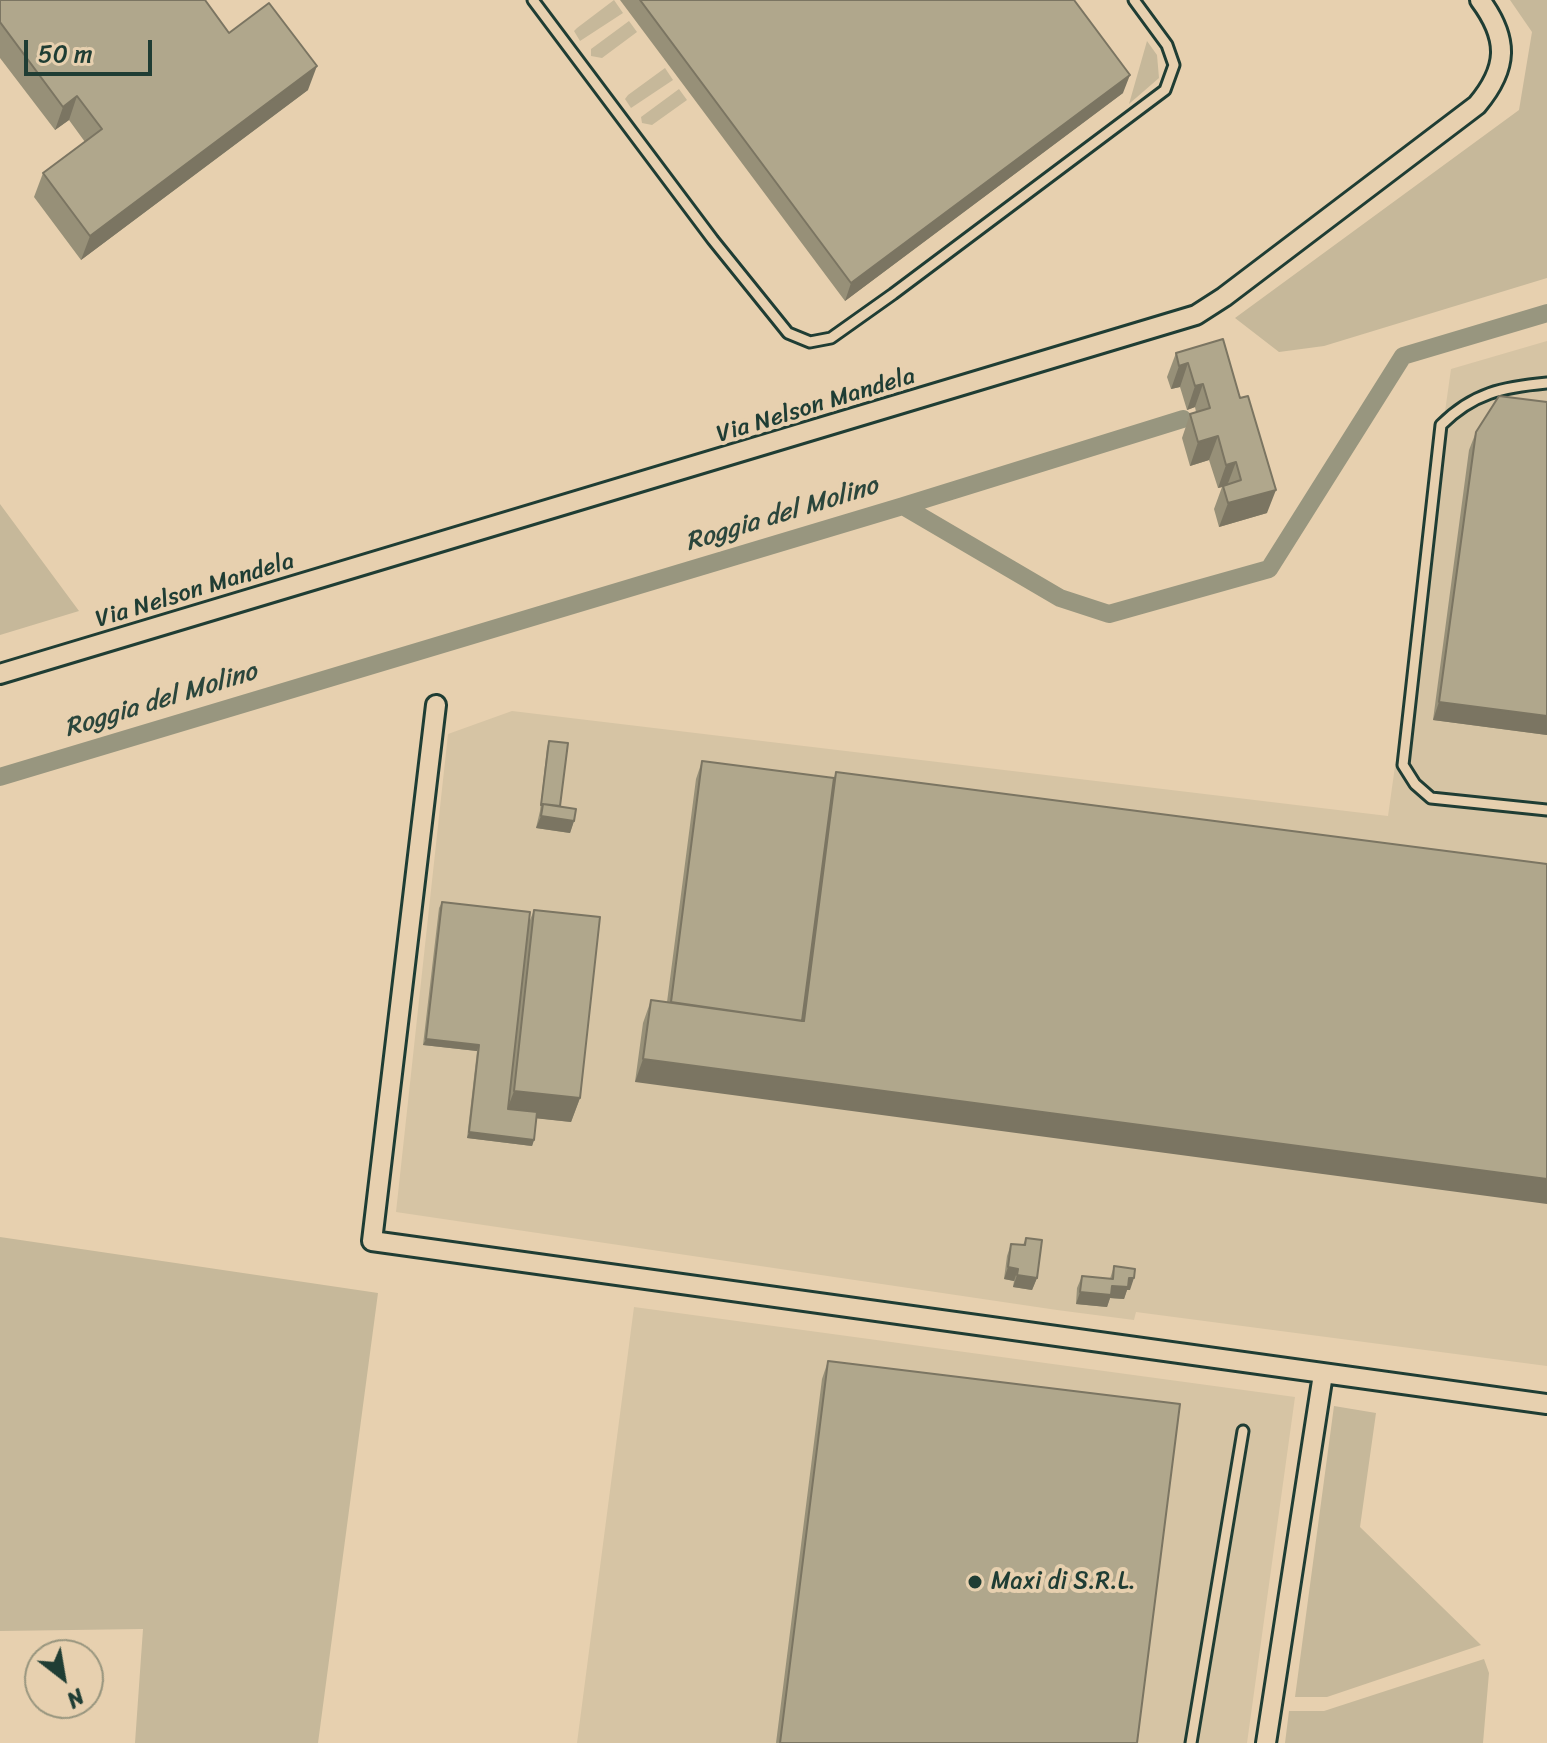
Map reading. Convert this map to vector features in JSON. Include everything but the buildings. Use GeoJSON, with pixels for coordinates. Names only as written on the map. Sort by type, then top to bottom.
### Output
{"type":"FeatureCollection","features":[{"type":"Feature","properties":{"kind":"street","name":"Via Nelson Mandela"},"geometry":{"type":"LineString","coordinates":[[0,674],[1196,315],[1477,105],[1498,76],[1501,47],[1496,22],[1480,0]]}},
{"type":"Feature","properties":{"kind":"street"},"geometry":{"type":"LineString","coordinates":[[436,705],[372,1241],[1547,1404]]}},
{"type":"Feature","properties":{"kind":"street"},"geometry":{"type":"LineString","coordinates":[[1266,1743],[1323,1374]]}},
{"type":"Feature","properties":{"kind":"lane"},"geometry":{"type":"LineString","coordinates":[[533,0],[713,240],[788,333],[810,342],[831,338],[893,294],[1165,90],[1174,65],[1167,45],[1134,0]]}},
{"type":"Feature","properties":{"kind":"lane"},"geometry":{"type":"LineString","coordinates":[[1547,383],[1484,393],[1462,405],[1441,425],[1403,765],[1415,784],[1431,798],[1547,810]]}},
{"type":"Feature","properties":{"kind":"lane"},"geometry":{"type":"LineString","coordinates":[[1191,1743],[1243,1431]]}},
{"type":"Feature","properties":{"kind":"shaded area"},"geometry":{"type":"Polygon","coordinates":[[[614,0],[623,13],[580,41],[574,31],[614,0]]]}},
{"type":"Feature","properties":{"kind":"shaded area"},"geometry":{"type":"Polygon","coordinates":[[[1510,0],[1547,0],[1547,278],[1324,346],[1279,352],[1235,318],[1519,110],[1532,32],[1510,0]]]}},
{"type":"Feature","properties":{"kind":"shaded area"},"geometry":{"type":"Polygon","coordinates":[[[629,21],[637,32],[602,58],[591,56],[591,49],[629,21]]]}},
{"type":"Feature","properties":{"kind":"shaded area"},"geometry":{"type":"Polygon","coordinates":[[[1147,41],[1157,55],[1159,78],[1129,104],[1147,41]]]}},
{"type":"Feature","properties":{"kind":"shaded area"},"geometry":{"type":"Polygon","coordinates":[[[665,68],[673,80],[631,108],[625,99],[628,95],[665,68]]]}},
{"type":"Feature","properties":{"kind":"shaded area"},"geometry":{"type":"Polygon","coordinates":[[[679,89],[687,100],[652,125],[642,123],[641,117],[679,89]]]}},
{"type":"Feature","properties":{"kind":"shaded area"},"geometry":{"type":"Polygon","coordinates":[[[1547,341],[1547,1366],[1136,1312],[1134,1320],[1057,1310],[396,1212],[448,734],[512,711],[1388,816],[1451,369],[1547,341]]]}},
{"type":"Feature","properties":{"kind":"shaded area"},"geometry":{"type":"Polygon","coordinates":[[[0,504],[79,611],[0,635],[0,504]]]}},
{"type":"Feature","properties":{"kind":"shaded area"},"geometry":{"type":"Polygon","coordinates":[[[0,1237],[378,1293],[318,1743],[135,1743],[143,1629],[0,1631],[0,1237]]]}},
{"type":"Feature","properties":{"kind":"shaded area"},"geometry":{"type":"Polygon","coordinates":[[[634,1307],[1295,1397],[1247,1743],[577,1743],[634,1307]]]}},
{"type":"Feature","properties":{"kind":"shaded area"},"geometry":{"type":"Polygon","coordinates":[[[1334,1406],[1376,1413],[1360,1527],[1481,1645],[1327,1697],[1295,1697],[1334,1406]]]}},
{"type":"Feature","properties":{"kind":"shaded area"},"geometry":{"type":"Polygon","coordinates":[[[1484,1659],[1489,1673],[1483,1743],[1285,1743],[1289,1711],[1324,1711],[1484,1659]]]}},
{"type":"Feature","properties":{"kind":"waterway","name":"Roggia del Molino"},"geometry":{"type":"LineString","coordinates":[[0,777],[903,506],[1060,598],[1109,614],[1269,569],[1403,356],[1547,313]]}},
{"type":"Feature","properties":{"kind":"waterway"},"geometry":{"type":"LineString","coordinates":[[903,506],[1183,419]]}},
{"type":"Feature","properties":{"kind":"place","name":"Maxi di S.R.L."},"geometry":{"type":"Point","coordinates":[975,1582]}}]}
